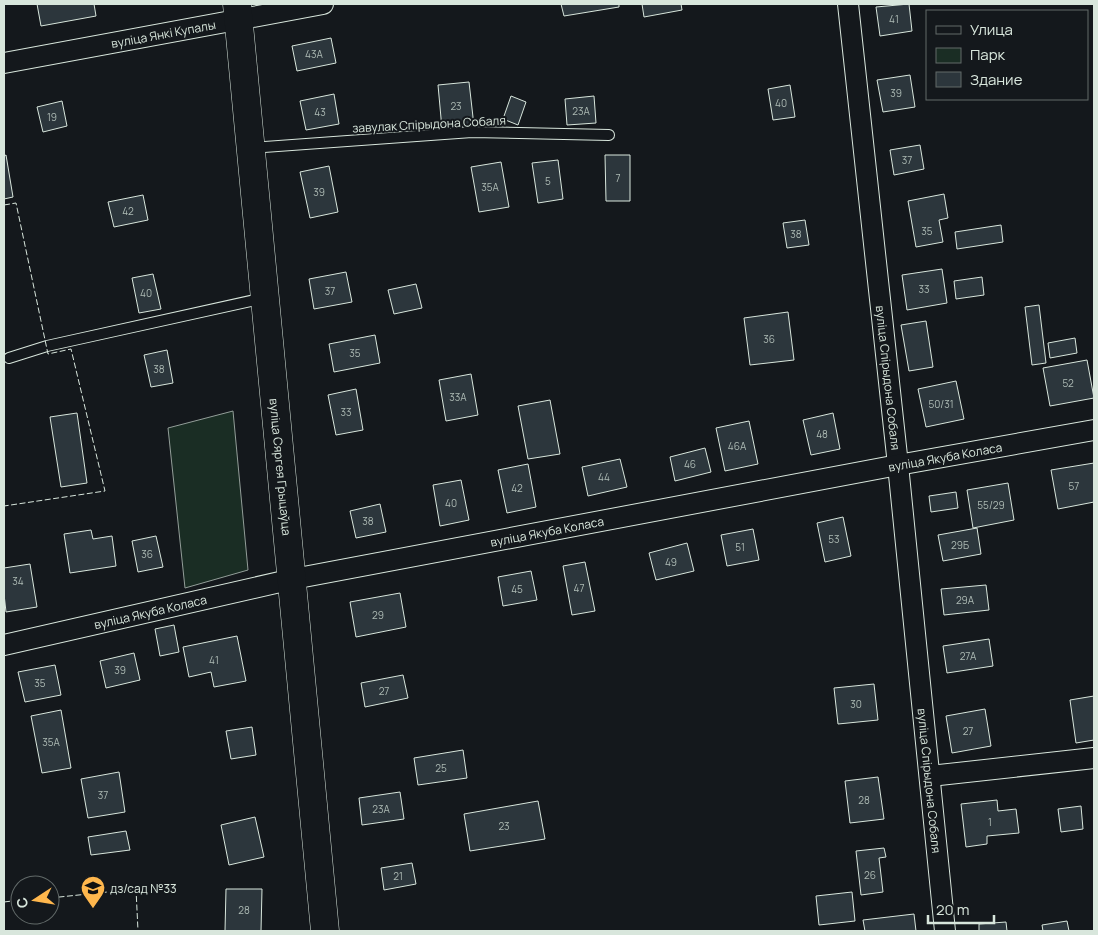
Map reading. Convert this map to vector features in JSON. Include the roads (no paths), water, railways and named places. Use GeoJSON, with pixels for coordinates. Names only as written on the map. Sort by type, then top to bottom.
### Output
{"type":"FeatureCollection","features":[{"type":"Feature","properties":{"kind":"main road","name":"вуліца Сяргея Грыцаўца"},"geometry":{"type":"LineString","coordinates":[[238,12],[325,931]]}},
{"type":"Feature","properties":{"kind":"street","name":"вуліца Янкі Купалы"},"geometry":{"type":"LineString","coordinates":[[4,63],[238,12],[323,4]]}},
{"type":"Feature","properties":{"kind":"street","name":"вуліца Спірыдона Собаля"},"geometry":{"type":"LineString","coordinates":[[848,4],[898,465],[945,931]]}},
{"type":"Feature","properties":{"kind":"street","name":"вуліца Якуба Коласа"},"geometry":{"type":"LineString","coordinates":[[4,645],[292,579],[1094,430]]}},
{"type":"Feature","properties":{"kind":"street"},"geometry":{"type":"LineString","coordinates":[[930,776],[1094,758]]}},
{"type":"Feature","properties":{"kind":"lane","name":"завулак Спірыдона Собаля"},"geometry":{"type":"LineString","coordinates":[[251,148],[472,132],[609,135]]}},
{"type":"Feature","properties":{"kind":"lane"},"geometry":{"type":"LineString","coordinates":[[9,358],[47,346],[265,298]]}},
{"type":"Feature","properties":{"kind":"place","name":"дз/сад №33"},"geometry":{"type":"Point","coordinates":[93,909]}}]}
